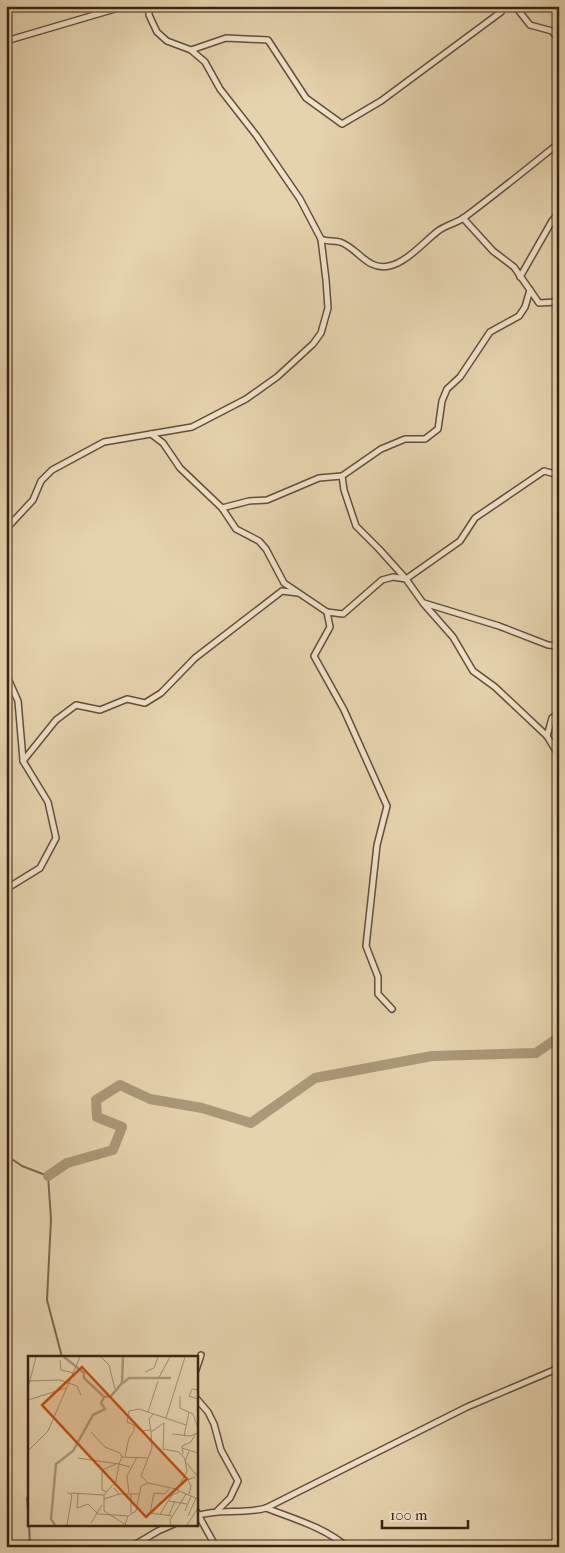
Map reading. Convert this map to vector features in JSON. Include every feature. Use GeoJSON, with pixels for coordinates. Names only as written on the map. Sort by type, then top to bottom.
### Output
{"type":"FeatureCollection","features":[{"type":"Feature","properties":{"kind":"street"},"geometry":{"type":"LineString","coordinates":[[6,41],[125,6]]}},
{"type":"Feature","properties":{"kind":"street"},"geometry":{"type":"LineString","coordinates":[[6,529],[33,500],[41,481],[52,470],[104,442],[192,427],[246,399],[277,377],[313,344],[321,333],[328,308],[321,239],[300,199],[256,135],[220,89],[205,62],[191,50],[167,41],[158,32],[149,15],[149,6]]}},
{"type":"Feature","properties":{"kind":"street"},"geometry":{"type":"LineString","coordinates":[[191,50],[226,38],[268,40],[306,98],[342,124],[381,101],[458,45],[505,6]]}},
{"type":"Feature","properties":{"kind":"street"},"geometry":{"type":"LineString","coordinates":[[515,6],[530,25],[552,31],[559,40]]}},
{"type":"Feature","properties":{"kind":"street"},"geometry":{"type":"LineString","coordinates":[[321,239],[339,242],[356,252],[370,265],[388,267],[396,264],[421,247],[440,229],[463,218],[559,143]]}},
{"type":"Feature","properties":{"kind":"street"},"geometry":{"type":"LineString","coordinates":[[520,277],[552,221],[559,213]]}},
{"type":"Feature","properties":{"kind":"street"},"geometry":{"type":"LineString","coordinates":[[463,218],[493,251],[514,266],[539,303],[556,302],[559,304]]}},
{"type":"Feature","properties":{"kind":"street"},"geometry":{"type":"LineString","coordinates":[[222,508],[249,501],[267,500],[319,478],[342,476],[380,449],[404,439],[425,439],[438,429],[442,401],[447,389],[460,377],[490,332],[519,316],[525,307],[530,290]]}},
{"type":"Feature","properties":{"kind":"street"},"geometry":{"type":"LineString","coordinates":[[150,434],[163,443],[180,468],[222,508],[236,529],[259,541],[266,549],[284,583],[327,612],[343,614],[382,580],[393,577],[406,579],[460,541],[476,518],[544,471],[559,475]]}},
{"type":"Feature","properties":{"kind":"street"},"geometry":{"type":"LineString","coordinates":[[342,476],[344,490],[356,526],[380,549],[453,637],[473,671],[495,687],[547,736],[559,756]]}},
{"type":"Feature","properties":{"kind":"street"},"geometry":{"type":"LineString","coordinates":[[23,761],[56,720],[76,706],[100,710],[128,699],[145,703],[161,693],[195,658],[282,591],[300,593]]}},
{"type":"Feature","properties":{"kind":"street"},"geometry":{"type":"LineString","coordinates":[[423,603],[498,626],[548,646],[559,646]]}},
{"type":"Feature","properties":{"kind":"street"},"geometry":{"type":"LineString","coordinates":[[327,612],[330,627],[314,656],[344,710],[387,806],[376,845],[366,946],[378,977],[378,994],[392,1009]]}},
{"type":"Feature","properties":{"kind":"street"},"geometry":{"type":"LineString","coordinates":[[6,674],[18,700],[23,761],[48,802],[56,838],[40,868],[6,889]]}},
{"type":"Feature","properties":{"kind":"street"},"geometry":{"type":"LineString","coordinates":[[547,736],[552,718],[559,712]]}},
{"type":"Feature","properties":{"kind":"street"},"geometry":{"type":"LineString","coordinates":[[198,1362],[200,1355]]}},
{"type":"Feature","properties":{"kind":"street"},"geometry":{"type":"LineString","coordinates":[[198,1514],[217,1511],[249,1512],[266,1508],[467,1407],[559,1368]]}},
{"type":"Feature","properties":{"kind":"street"},"geometry":{"type":"LineString","coordinates":[[198,1400],[208,1412],[218,1435],[221,1450],[238,1480],[230,1498],[217,1511]]}},
{"type":"Feature","properties":{"kind":"street"},"geometry":{"type":"LineString","coordinates":[[266,1508],[310,1524],[347,1547]]}},
{"type":"Feature","properties":{"kind":"street"},"geometry":{"type":"LineString","coordinates":[[198,1516],[216,1547]]}},
{"type":"Feature","properties":{"kind":"street"},"geometry":{"type":"LineString","coordinates":[[131,1547],[169,1526]]}},
{"type":"Feature","properties":{"kind":"waterway"},"geometry":{"type":"LineString","coordinates":[[48,1176],[67,1163],[113,1150],[122,1127],[97,1117],[96,1100],[120,1085],[150,1099],[202,1108],[251,1123],[315,1078],[432,1056],[536,1053],[559,1037]]}},
{"type":"Feature","properties":{"kind":"waterway"},"geometry":{"type":"LineString","coordinates":[[6,1155],[22,1166],[48,1176],[51,1219],[47,1300],[62,1356]]}},
{"type":"Feature","properties":{"kind":"waterway"},"geometry":{"type":"LineString","coordinates":[[28,1497],[28,1510]]}},
{"type":"Feature","properties":{"kind":"waterway"},"geometry":{"type":"LineString","coordinates":[[29,1526],[30,1547]]}}]}
